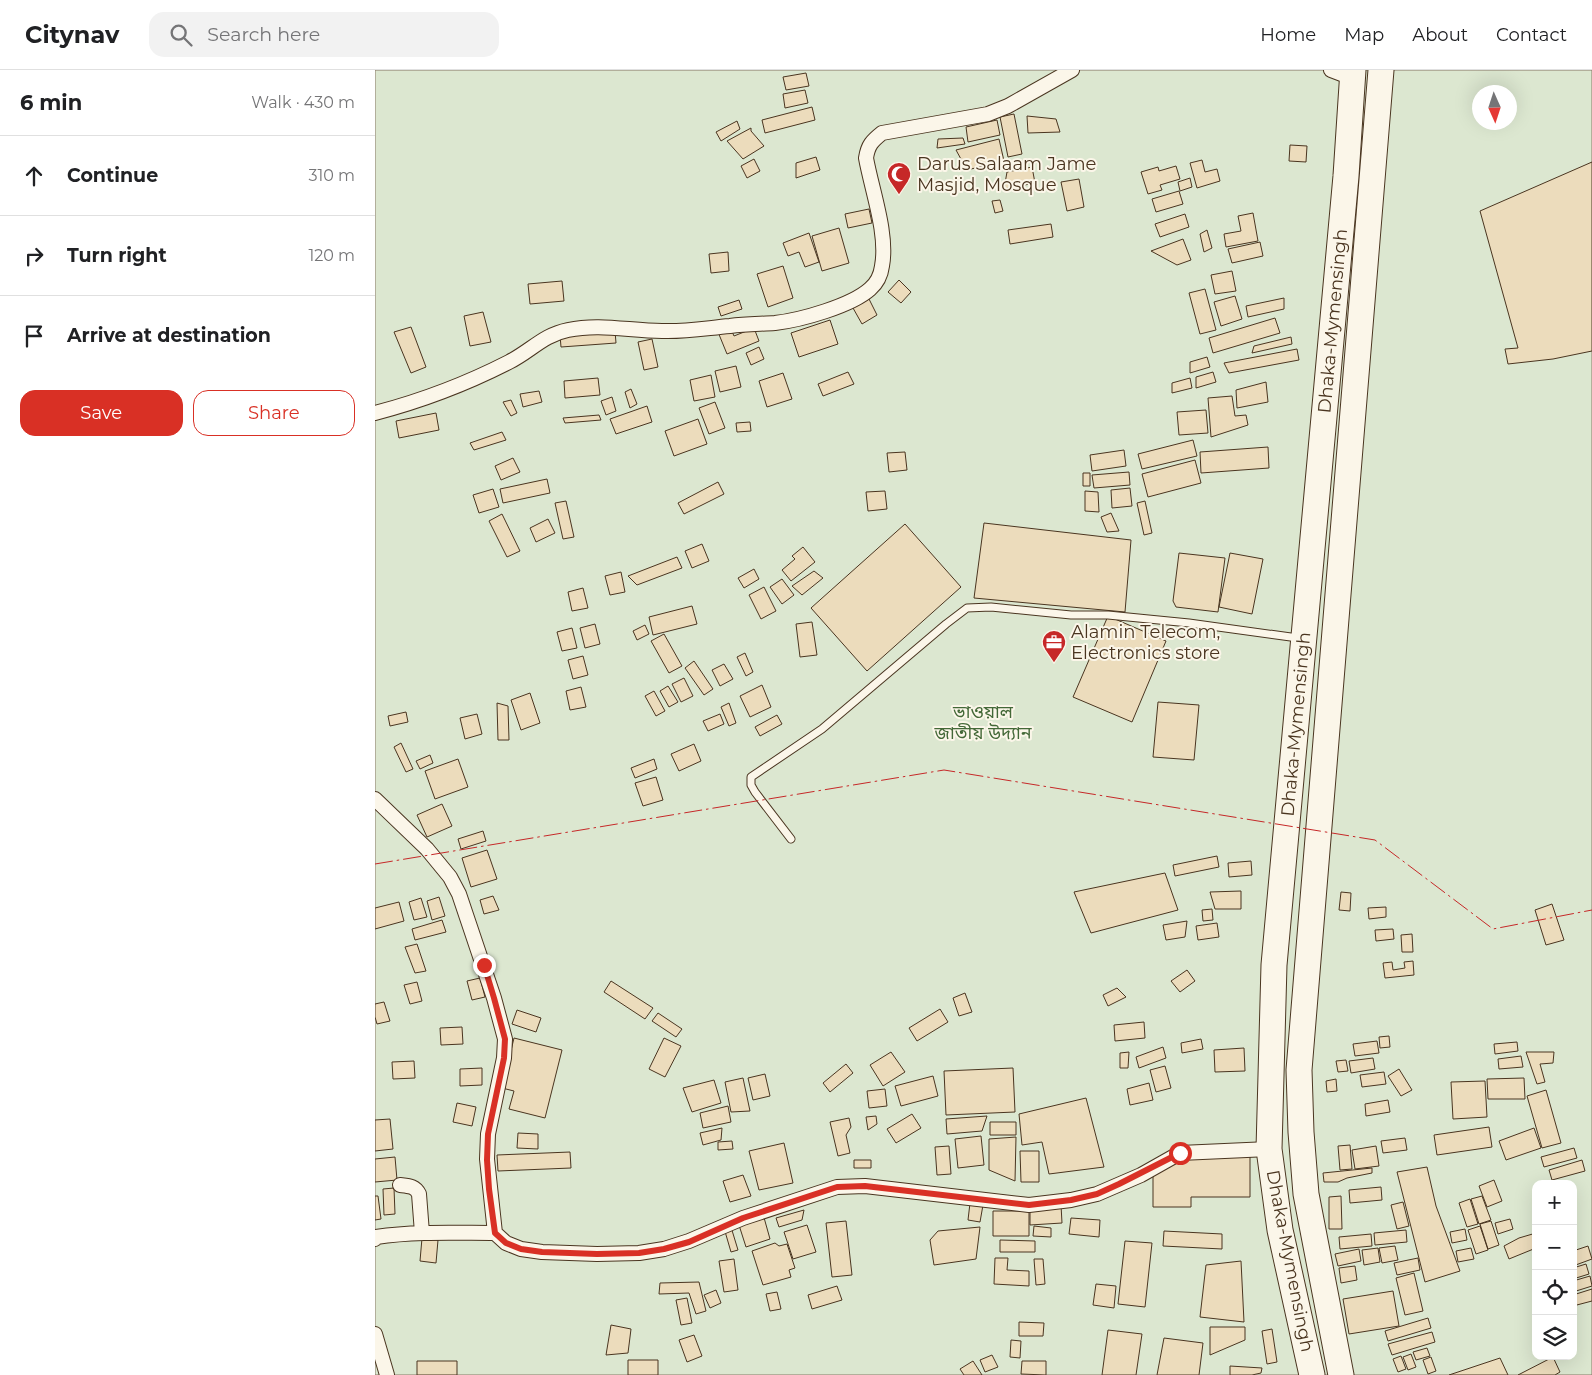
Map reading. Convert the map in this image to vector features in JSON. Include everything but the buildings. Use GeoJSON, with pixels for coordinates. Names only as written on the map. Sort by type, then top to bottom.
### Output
{"type":"FeatureCollection","features":[{"type":"Feature","properties":{"kind":"highway","name":"Dhaka-Mymensingh"},"geometry":{"type":"LineString","coordinates":[[1341,1375],[1306,1194],[1299,1070],[1381,70]]}},
{"type":"Feature","properties":{"kind":"highway","name":"Dhaka-Mymensingh"},"geometry":{"type":"LineString","coordinates":[[1312,1375],[1280,1230],[1269,1149],[1274,965],[1346,176],[1345,73]]}},
{"type":"Feature","properties":{"kind":"street"},"geometry":{"type":"LineString","coordinates":[[375,413],[410,404],[441,392],[510,362],[549,335],[569,330],[596,326],[661,332],[693,331],[777,322],[808,316],[859,297],[871,288],[879,277],[883,265],[882,230],[866,158],[871,142],[882,133],[988,114],[1008,106],[1072,70]]}},
{"type":"Feature","properties":{"kind":"street"},"geometry":{"type":"LineString","coordinates":[[375,799],[427,849],[449,877],[459,894],[494,998],[505,1039],[504,1058],[488,1134],[487,1160],[495,1233],[506,1243],[521,1249],[542,1252],[597,1254],[639,1253],[664,1249],[689,1242],[743,1218],[837,1187],[865,1186],[1029,1205],[1071,1200],[1097,1194],[1141,1174],[1180,1153],[1269,1149]]}},
{"type":"Feature","properties":{"kind":"street"},"geometry":{"type":"LineString","coordinates":[[400,1185],[412,1186],[419,1194],[422,1233]]}},
{"type":"Feature","properties":{"kind":"street"},"geometry":{"type":"LineString","coordinates":[[375,1239],[376,1237],[390,1235],[422,1233],[495,1233]]}},
{"type":"Feature","properties":{"kind":"street"},"geometry":{"type":"LineString","coordinates":[[375,1334],[387,1375]]}},
{"type":"Feature","properties":{"kind":"lane"},"geometry":{"type":"LineString","coordinates":[[791,839],[755,792],[751,785],[751,777],[822,729],[967,608],[991,607],[1071,615],[1108,615],[1189,623],[1304,639]]}},
{"type":"Feature","properties":{"kind":"green space","name":"ভাওয়াল জাতীয় উদ্যান"},"geometry":{"type":"Polygon","coordinates":[[[375,70],[1592,70],[1592,1375],[375,1375],[375,70]]]}},
{"type":"Feature","properties":{"kind":"power"},"geometry":{"type":"LineString","coordinates":[[375,864],[944,770],[1375,840],[1493,929],[1592,910]]}},
{"type":"Feature","properties":{"kind":"place","name":"Darus Salaam Jame Masjid, Mosque"},"geometry":{"type":"Point","coordinates":[899,195]}},
{"type":"Feature","properties":{"kind":"place","name":"Alamin Telecom, Electronics store"},"geometry":{"type":"Point","coordinates":[1054,663]}},
{"type":"Feature","properties":{"kind":"route"},"geometry":{"type":"LineString","coordinates":[[484,965],[505,1039],[504,1058],[488,1134],[489,1189],[495,1233],[506,1243],[521,1249],[542,1252],[597,1254],[639,1253],[664,1249],[689,1242],[743,1218],[837,1187],[865,1186],[1029,1205],[1071,1200],[1097,1194],[1141,1174],[1180,1153]]}}]}
